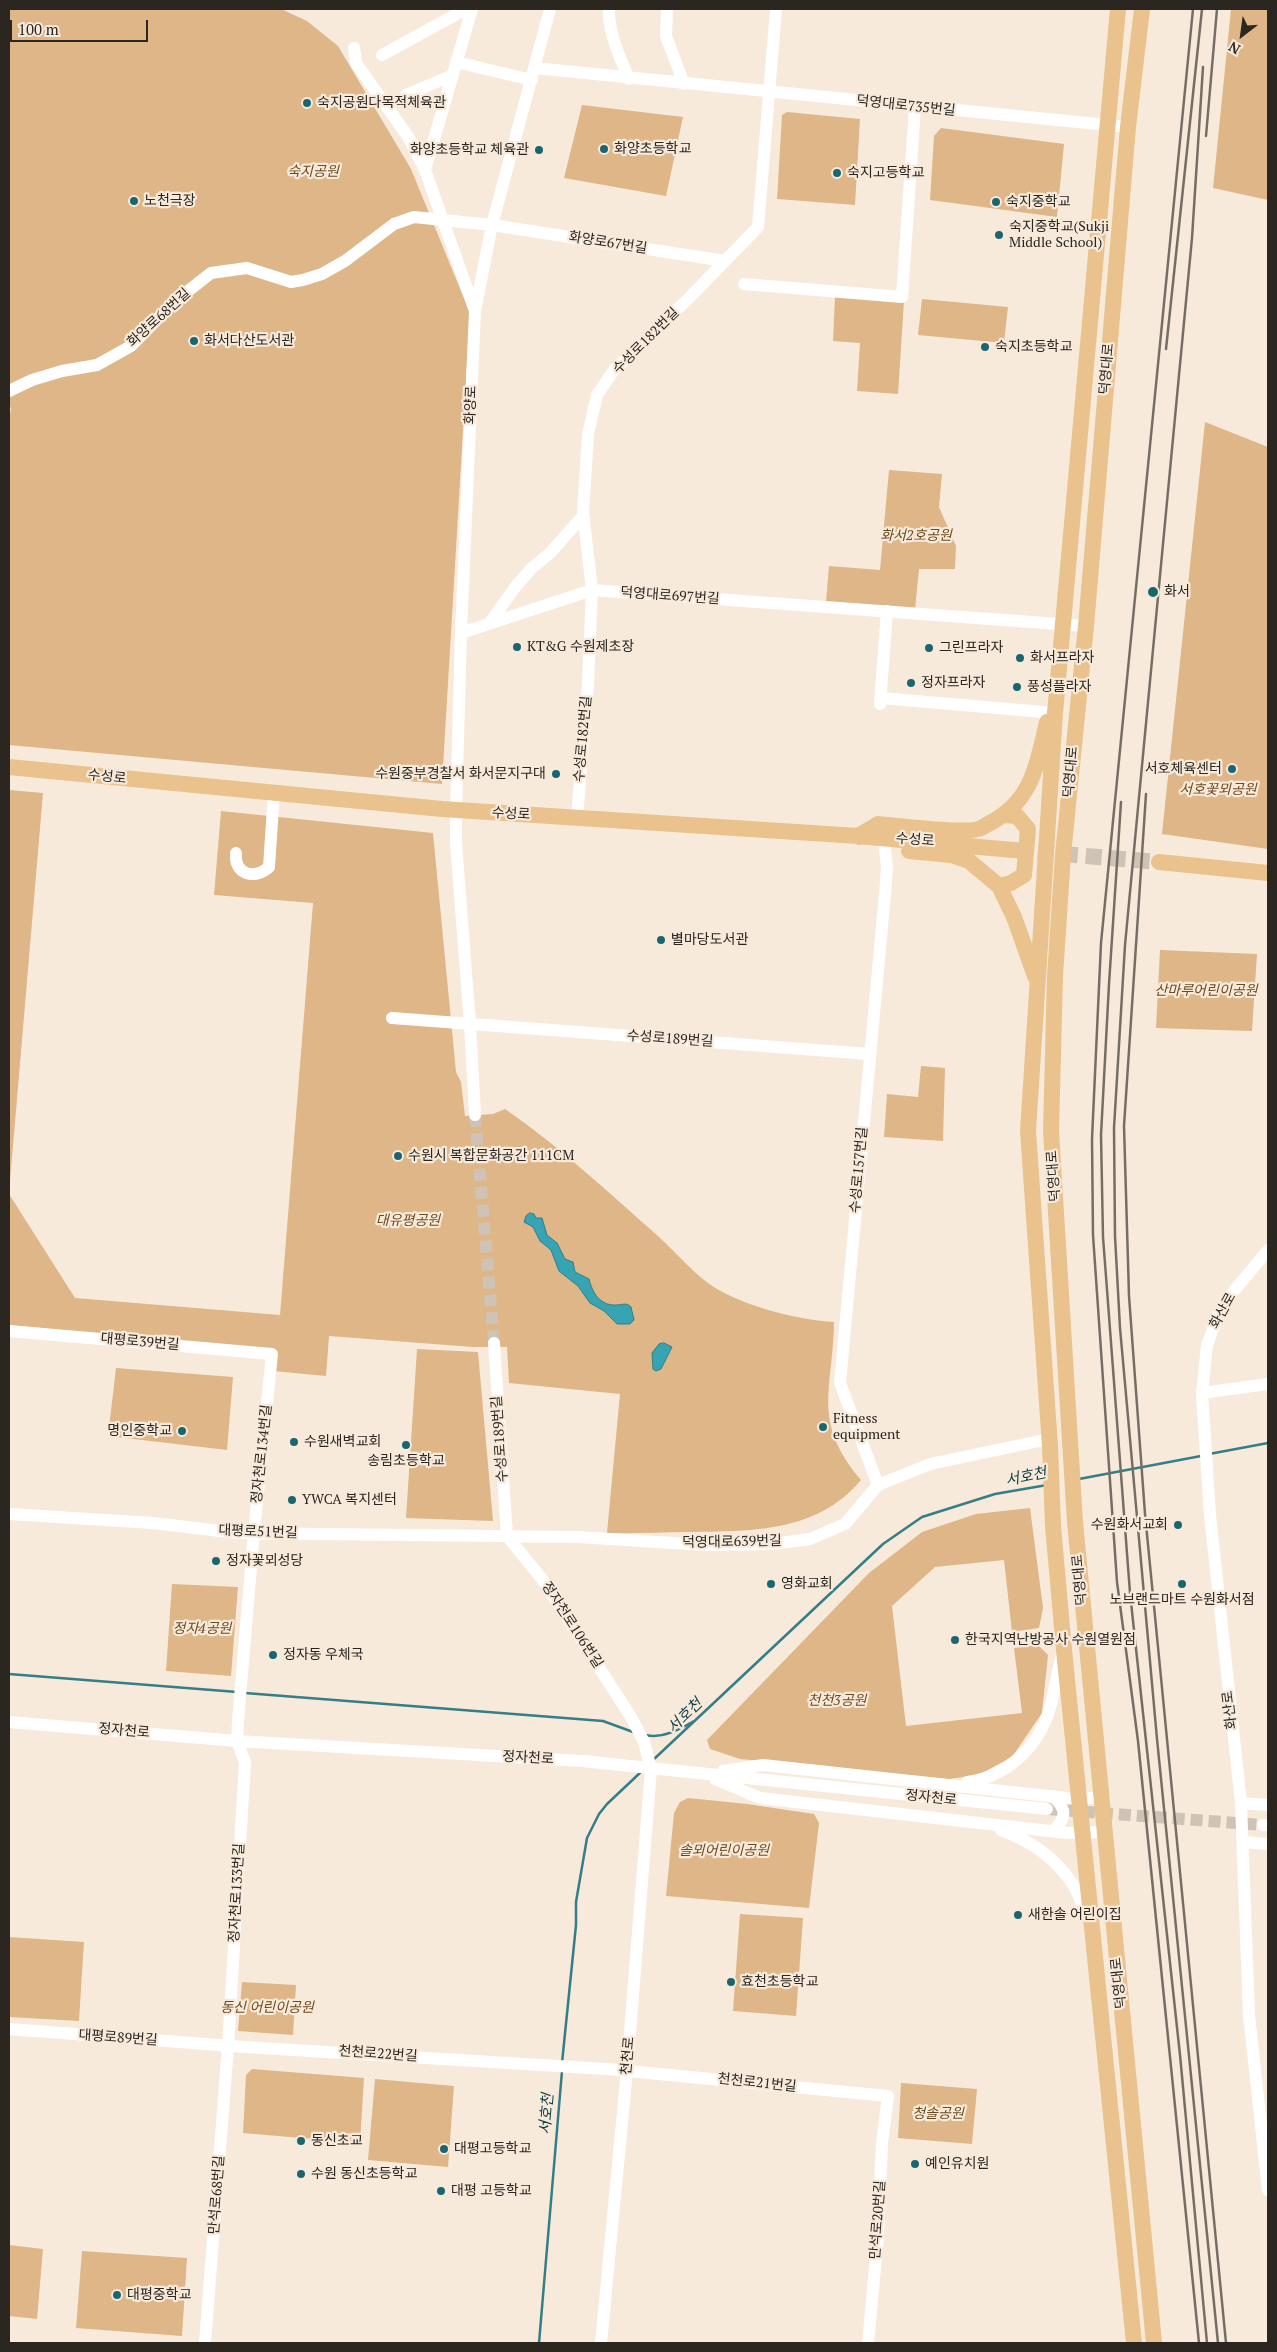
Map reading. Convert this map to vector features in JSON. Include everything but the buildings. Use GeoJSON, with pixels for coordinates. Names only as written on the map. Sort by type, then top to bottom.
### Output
{"type":"FeatureCollection","features":[{"type":"Feature","properties":{"kind":"main road","name":"덕영대로"},"geometry":{"type":"LineString","coordinates":[[1118,9],[1106,125],[1057,691],[1052,713],[1038,984],[1028,1131],[1053,1526],[1134,2343]]}},
{"type":"Feature","properties":{"kind":"main road","name":"덕영대로"},"geometry":{"type":"LineString","coordinates":[[1142,9],[1128,127],[1086,626],[1058,920],[1054,976],[1051,1131],[1075,1522],[1154,2343]]}},
{"type":"Feature","properties":{"kind":"main road"},"geometry":{"type":"LineString","coordinates":[[1038,984],[1014,917],[999,886],[969,861],[951,855],[876,847],[858,836],[878,824],[977,830],[1004,815],[1016,805],[1025,792],[1036,767],[1052,713]]}},
{"type":"Feature","properties":{"kind":"main road","name":"수성로"},"geometry":{"type":"LineString","coordinates":[[9,767],[456,810],[858,836],[1013,850]]}},
{"type":"Feature","properties":{"kind":"main road"},"geometry":{"type":"LineString","coordinates":[[999,886],[1011,883],[1024,875],[1028,829],[1018,816],[1004,815]]}},
{"type":"Feature","properties":{"kind":"main road"},"geometry":{"type":"LineString","coordinates":[[1159,862],[1268,873]]}},
{"type":"Feature","properties":{"kind":"street"},"geometry":{"type":"LineString","coordinates":[[382,55],[466,9]]}},
{"type":"Feature","properties":{"kind":"street"},"geometry":{"type":"LineString","coordinates":[[425,170],[472,9]]}},
{"type":"Feature","properties":{"kind":"street","name":"화양로"},"geometry":{"type":"LineString","coordinates":[[456,810],[461,633],[475,311],[492,225],[550,9]]}},
{"type":"Feature","properties":{"kind":"street"},"geometry":{"type":"LineString","coordinates":[[609,9],[609,21],[618,53],[629,79]]}},
{"type":"Feature","properties":{"kind":"street"},"geometry":{"type":"LineString","coordinates":[[667,9],[666,36],[684,84]]}},
{"type":"Feature","properties":{"kind":"street","name":"수성로182번길"},"geometry":{"type":"LineString","coordinates":[[577,818],[588,684],[592,590],[583,516],[588,434],[597,395],[614,370],[758,227],[776,9]]}},
{"type":"Feature","properties":{"kind":"street"},"geometry":{"type":"LineString","coordinates":[[354,48],[358,68],[409,138],[425,170],[475,311]]}},
{"type":"Feature","properties":{"kind":"street"},"geometry":{"type":"LineString","coordinates":[[406,95],[455,68]]}},
{"type":"Feature","properties":{"kind":"street","name":"덕영대로735번길"},"geometry":{"type":"LineString","coordinates":[[455,68],[629,79],[1128,127]]}},
{"type":"Feature","properties":{"kind":"street"},"geometry":{"type":"LineString","coordinates":[[744,284],[902,297],[916,107]]}},
{"type":"Feature","properties":{"kind":"street","name":"화양로68번길"},"geometry":{"type":"LineString","coordinates":[[9,391],[47,376],[97,365],[130,346],[174,302],[211,273],[247,268],[291,282],[303,280],[322,274],[345,261],[394,224],[414,217],[442,218],[492,225]]}},
{"type":"Feature","properties":{"kind":"street","name":"화양로67번길"},"geometry":{"type":"LineString","coordinates":[[492,225],[724,261]]}},
{"type":"Feature","properties":{"kind":"street"},"geometry":{"type":"LineString","coordinates":[[489,624],[516,586],[532,568],[550,553],[583,516]]}},
{"type":"Feature","properties":{"kind":"street","name":"덕영대로697번길"},"geometry":{"type":"LineString","coordinates":[[461,633],[592,590],[1086,626]]}},
{"type":"Feature","properties":{"kind":"street"},"geometry":{"type":"LineString","coordinates":[[886,611],[881,701],[1052,713]]}},
{"type":"Feature","properties":{"kind":"street"},"geometry":{"type":"LineString","coordinates":[[236,853],[238,867],[243,872],[252,876],[263,873],[269,867],[274,793]]}},
{"type":"Feature","properties":{"kind":"street"},"geometry":{"type":"LineString","coordinates":[[456,810],[456,843],[475,1115]]}},
{"type":"Feature","properties":{"kind":"street","name":"수성로157번길"},"geometry":{"type":"LineString","coordinates":[[878,1485],[840,1383],[886,885],[885,849]]}},
{"type":"Feature","properties":{"kind":"street","name":"수성로189번길"},"geometry":{"type":"LineString","coordinates":[[392,1018],[869,1054]]}},
{"type":"Feature","properties":{"kind":"street","name":"화산로"},"geometry":{"type":"LineString","coordinates":[[1268,1250],[1228,1298],[1219,1313],[1207,1345],[1202,1393],[1209,1504],[1222,1645],[1244,1842],[1249,2015],[1268,2190]]}},
{"type":"Feature","properties":{"kind":"street","name":"대평로39번길"},"geometry":{"type":"LineString","coordinates":[[9,1331],[272,1354]]}},
{"type":"Feature","properties":{"kind":"street","name":"수성로189번길"},"geometry":{"type":"LineString","coordinates":[[494,1343],[507,1536]]}},
{"type":"Feature","properties":{"kind":"street","name":"정자천로134번길"},"geometry":{"type":"LineString","coordinates":[[237,1741],[241,1674],[272,1354]]}},
{"type":"Feature","properties":{"kind":"street"},"geometry":{"type":"LineString","coordinates":[[1202,1393],[1268,1384]]}},
{"type":"Feature","properties":{"kind":"street","name":"덕영대로639번길"},"geometry":{"type":"LineString","coordinates":[[507,1536],[578,1537],[712,1545],[772,1544],[810,1539],[845,1524],[878,1485],[930,1464],[1049,1442]]}},
{"type":"Feature","properties":{"kind":"street","name":"대평로51번길"},"geometry":{"type":"LineString","coordinates":[[9,1514],[153,1523],[237,1533],[507,1536]]}},
{"type":"Feature","properties":{"kind":"street","name":"정자천로106번길"},"geometry":{"type":"LineString","coordinates":[[507,1536],[542,1579],[631,1717],[644,1742],[651,1769]]}},
{"type":"Feature","properties":{"kind":"street"},"geometry":{"type":"LineString","coordinates":[[949,1784],[979,1781],[1012,1765],[1029,1747],[1048,1715],[1064,1650]]}},
{"type":"Feature","properties":{"kind":"street","name":"정자천로"},"geometry":{"type":"LineString","coordinates":[[9,1722],[237,1741],[582,1761],[1047,1809]]}},
{"type":"Feature","properties":{"kind":"street","name":"정자천로133번길"},"geometry":{"type":"LineString","coordinates":[[228,2046],[245,1762],[237,1741]]}},
{"type":"Feature","properties":{"kind":"street"},"geometry":{"type":"LineString","coordinates":[[703,1774],[763,1765],[1052,1796],[1101,1798]]}},
{"type":"Feature","properties":{"kind":"street","name":"천천로"},"geometry":{"type":"LineString","coordinates":[[601,2343],[627,2070],[651,1769]]}},
{"type":"Feature","properties":{"kind":"street"},"geometry":{"type":"LineString","coordinates":[[703,1774],[760,1798],[1053,1831],[1104,1832]]}},
{"type":"Feature","properties":{"kind":"street"},"geometry":{"type":"LineString","coordinates":[[1052,1796],[1061,1804],[1064,1814],[1062,1822],[1053,1831]]}},
{"type":"Feature","properties":{"kind":"street"},"geometry":{"type":"LineString","coordinates":[[1240,1803],[1268,1805]]}},
{"type":"Feature","properties":{"kind":"street"},"geometry":{"type":"LineString","coordinates":[[977,1822],[1014,1835],[1035,1846],[1053,1862],[1072,1883],[1093,1927]]}},
{"type":"Feature","properties":{"kind":"street"},"geometry":{"type":"LineString","coordinates":[[1244,1842],[1268,1844]]}},
{"type":"Feature","properties":{"kind":"street","name":"대평로89번길"},"geometry":{"type":"LineString","coordinates":[[9,2029],[228,2046]]}},
{"type":"Feature","properties":{"kind":"street","name":"천천로22번길"},"geometry":{"type":"LineString","coordinates":[[228,2046],[627,2070]]}},
{"type":"Feature","properties":{"kind":"street","name":"만석로68번길"},"geometry":{"type":"LineString","coordinates":[[206,2343],[228,2046]]}},
{"type":"Feature","properties":{"kind":"street","name":"천천로21번길"},"geometry":{"type":"LineString","coordinates":[[627,2070],[888,2096]]}},
{"type":"Feature","properties":{"kind":"street","name":"만석로20번길"},"geometry":{"type":"LineString","coordinates":[[868,2343],[877,2242],[882,2142],[888,2096]]}},
{"type":"Feature","properties":{"kind":"green space","name":"숙지공원"},"geometry":{"type":"Polygon","coordinates":[[[9,9],[281,9],[307,21],[338,46],[411,169],[470,313],[442,784],[9,745],[9,420],[11,409],[9,403],[9,9]]]}},
{"type":"Feature","properties":{"kind":"green space"},"geometry":{"type":"Polygon","coordinates":[[[1231,9],[1268,9],[1268,200],[1213,188],[1231,9]]]}},
{"type":"Feature","properties":{"kind":"green space"},"geometry":{"type":"Polygon","coordinates":[[[582,105],[683,117],[666,196],[564,178],[582,105]]]}},
{"type":"Feature","properties":{"kind":"green space"},"geometry":{"type":"Polygon","coordinates":[[[787,112],[860,119],[855,205],[777,199],[782,115],[787,112]]]}},
{"type":"Feature","properties":{"kind":"green space"},"geometry":{"type":"Polygon","coordinates":[[[941,128],[1064,144],[1057,217],[930,200],[934,136],[941,128]]]}},
{"type":"Feature","properties":{"kind":"green space"},"geometry":{"type":"Polygon","coordinates":[[[835,296],[904,301],[898,394],[857,391],[860,343],[833,341],[835,296]]]}},
{"type":"Feature","properties":{"kind":"green space"},"geometry":{"type":"Polygon","coordinates":[[[922,299],[1008,307],[1004,343],[918,335],[922,299]]]}},
{"type":"Feature","properties":{"kind":"green space","name":"서호꽃뫼공원"},"geometry":{"type":"Polygon","coordinates":[[[1205,422],[1268,447],[1268,849],[1162,834],[1205,422]]]}},
{"type":"Feature","properties":{"kind":"green space","name":"화서2호공원"},"geometry":{"type":"Polygon","coordinates":[[[889,470],[942,474],[939,507],[956,546],[955,569],[919,569],[915,610],[826,602],[829,566],[880,570],[889,470]]]}},
{"type":"Feature","properties":{"kind":"green space"},"geometry":{"type":"Polygon","coordinates":[[[9,790],[43,793],[9,1193],[9,790]]]}},
{"type":"Feature","properties":{"kind":"green space","name":"대유평공원"},"geometry":{"type":"Polygon","coordinates":[[[221,811],[433,833],[456,1072],[461,1082],[465,1116],[493,1114],[505,1109],[545,1138],[583,1170],[709,1284],[729,1296],[774,1312],[805,1319],[834,1322],[828,1404],[830,1422],[845,1459],[861,1480],[844,1497],[824,1510],[782,1526],[712,1532],[607,1533],[620,1394],[509,1383],[507,1347],[473,1347],[329,1336],[326,1376],[273,1371],[275,1352],[9,1325],[9,1194],[75,1298],[280,1315],[313,903],[214,895],[221,811]]]}},
{"type":"Feature","properties":{"kind":"green space","name":"산마루어린이공원"},"geometry":{"type":"Polygon","coordinates":[[[1160,950],[1257,954],[1252,1031],[1156,1028],[1160,950]]]}},
{"type":"Feature","properties":{"kind":"green space"},"geometry":{"type":"Polygon","coordinates":[[[921,1066],[945,1068],[943,1141],[884,1137],[887,1094],[918,1097],[921,1066]]]}},
{"type":"Feature","properties":{"kind":"green space"},"geometry":{"type":"Polygon","coordinates":[[[417,1349],[478,1352],[493,1521],[406,1518],[417,1349]]]}},
{"type":"Feature","properties":{"kind":"green space"},"geometry":{"type":"Polygon","coordinates":[[[116,1368],[233,1377],[227,1450],[108,1436],[116,1368]]]}},
{"type":"Feature","properties":{"kind":"green space","name":"천천3공원"},"geometry":{"type":"Polygon","coordinates":[[[1030,1508],[1043,1608],[1039,1628],[1012,1632],[1004,1560],[935,1567],[892,1606],[906,1726],[1022,1713],[1014,1648],[1038,1645],[1048,1655],[1042,1713],[1012,1757],[978,1775],[949,1779],[740,1759],[710,1749],[707,1740],[869,1573],[922,1532],[976,1514],[1030,1508]]]}},
{"type":"Feature","properties":{"kind":"green space","name":"정자4공원"},"geometry":{"type":"Polygon","coordinates":[[[172,1584],[238,1587],[231,1676],[166,1671],[172,1584]]]}},
{"type":"Feature","properties":{"kind":"green space","name":"솔뫼어린이공원"},"geometry":{"type":"Polygon","coordinates":[[[688,1798],[814,1814],[819,1823],[809,1908],[666,1896],[674,1813],[680,1802],[688,1798]]]}},
{"type":"Feature","properties":{"kind":"green space"},"geometry":{"type":"Polygon","coordinates":[[[740,1914],[803,1918],[796,2016],[733,2011],[740,1914]]]}},
{"type":"Feature","properties":{"kind":"green space"},"geometry":{"type":"Polygon","coordinates":[[[9,1937],[84,1942],[79,2021],[9,2017],[9,1937]]]}},
{"type":"Feature","properties":{"kind":"green space","name":"동신 어린이공원"},"geometry":{"type":"Polygon","coordinates":[[[242,1982],[296,1985],[293,2035],[238,2031],[242,1982]]]}},
{"type":"Feature","properties":{"kind":"green space"},"geometry":{"type":"Polygon","coordinates":[[[252,2069],[364,2078],[360,2143],[243,2133],[246,2075],[252,2069]]]}},
{"type":"Feature","properties":{"kind":"green space"},"geometry":{"type":"Polygon","coordinates":[[[375,2079],[454,2086],[448,2167],[368,2160],[375,2079]]]}},
{"type":"Feature","properties":{"kind":"green space","name":"청솔공원"},"geometry":{"type":"Polygon","coordinates":[[[901,2083],[977,2089],[972,2144],[898,2138],[901,2083]]]}},
{"type":"Feature","properties":{"kind":"green space"},"geometry":{"type":"Polygon","coordinates":[[[9,2245],[43,2249],[37,2319],[9,2316],[9,2245]]]}},
{"type":"Feature","properties":{"kind":"green space"},"geometry":{"type":"Polygon","coordinates":[[[82,2251],[187,2258],[182,2336],[76,2328],[82,2251]]]}},
{"type":"Feature","properties":{"kind":"water"},"geometry":{"type":"Polygon","coordinates":[[[530,1213],[534,1214],[536,1218],[542,1218],[547,1235],[557,1243],[565,1259],[573,1262],[575,1272],[589,1279],[592,1289],[601,1301],[610,1305],[626,1304],[631,1307],[634,1320],[630,1324],[617,1324],[604,1311],[590,1303],[578,1286],[559,1271],[551,1250],[540,1241],[533,1227],[524,1222],[526,1216],[530,1213]]]}},
{"type":"Feature","properties":{"kind":"water"},"geometry":{"type":"Polygon","coordinates":[[[664,1343],[672,1347],[661,1369],[656,1371],[653,1369],[652,1353],[659,1344],[664,1343]]]}},
{"type":"Feature","properties":{"kind":"waterway","name":"서호천"},"geometry":{"type":"LineString","coordinates":[[1209,1454],[1268,1443]]}},
{"type":"Feature","properties":{"kind":"waterway","name":"서호천"},"geometry":{"type":"LineString","coordinates":[[1079,1479],[1201,1456]]}},
{"type":"Feature","properties":{"kind":"waterway","name":"서호천"},"geometry":{"type":"LineString","coordinates":[[653,1760],[883,1544],[922,1517],[995,1494],[1047,1485]]}},
{"type":"Feature","properties":{"kind":"waterway"},"geometry":{"type":"LineString","coordinates":[[9,1674],[237,1692]]}},
{"type":"Feature","properties":{"kind":"waterway"},"geometry":{"type":"LineString","coordinates":[[245,1693],[603,1721],[633,1732]]}},
{"type":"Feature","properties":{"kind":"waterway"},"geometry":{"type":"LineString","coordinates":[[646,1735],[659,1736],[677,1730],[694,1721]]}},
{"type":"Feature","properties":{"kind":"waterway","name":"서호천"},"geometry":{"type":"LineString","coordinates":[[562,2063],[576,1925],[576,1902],[587,1838],[599,1814],[607,1804],[642,1771]]}},
{"type":"Feature","properties":{"kind":"waterway","name":"서호천"},"geometry":{"type":"LineString","coordinates":[[539,2343],[562,2071]]}},
{"type":"Feature","properties":{"kind":"tunnel"},"geometry":{"type":"LineString","coordinates":[[1014,850],[1159,862]]}},
{"type":"Feature","properties":{"kind":"tunnel"},"geometry":{"type":"LineString","coordinates":[[475,1115],[494,1343]]}},
{"type":"Feature","properties":{"kind":"tunnel"},"geometry":{"type":"LineString","coordinates":[[1047,1809],[1263,1825]]}},
{"type":"Feature","properties":{"kind":"railway"},"geometry":{"type":"LineString","coordinates":[[1193,9],[1101,943],[1092,1139],[1093,1235],[1117,1582],[1138,1741],[1199,2343]]}},
{"type":"Feature","properties":{"kind":"railway"},"geometry":{"type":"LineString","coordinates":[[1166,349],[1202,9]]}},
{"type":"Feature","properties":{"kind":"railway"},"geometry":{"type":"LineString","coordinates":[[1206,136],[1217,9]]}},
{"type":"Feature","properties":{"kind":"railway"},"geometry":{"type":"LineString","coordinates":[[1203,67],[1192,238],[1125,945],[1114,1128],[1115,1236],[1120,1328],[1157,1739],[1218,2343]]}},
{"type":"Feature","properties":{"kind":"railway"},"geometry":{"type":"LineString","coordinates":[[1146,794],[1124,1126],[1129,1296],[1145,1514],[1226,2343]]}},
{"type":"Feature","properties":{"kind":"railway"},"geometry":{"type":"LineString","coordinates":[[1121,802],[1101,1135],[1103,1237],[1130,1593],[1180,2055],[1207,2343]]}},
{"type":"Feature","properties":{"kind":"place","name":"숙지공원다목적체육관"},"geometry":{"type":"Point","coordinates":[307,103]}},
{"type":"Feature","properties":{"kind":"place","name":"화양초등학교"},"geometry":{"type":"Point","coordinates":[604,149]}},
{"type":"Feature","properties":{"kind":"place","name":"화양초등학교 체육관"},"geometry":{"type":"Point","coordinates":[539,150]}},
{"type":"Feature","properties":{"kind":"place","name":"숙지고등학교"},"geometry":{"type":"Point","coordinates":[837,173]}},
{"type":"Feature","properties":{"kind":"place","name":"노천극장"},"geometry":{"type":"Point","coordinates":[134,201]}},
{"type":"Feature","properties":{"kind":"place","name":"숙지중학교"},"geometry":{"type":"Point","coordinates":[996,202]}},
{"type":"Feature","properties":{"kind":"place","name":"숙지중학교(Sukji Middle School)"},"geometry":{"type":"Point","coordinates":[999,235]}},
{"type":"Feature","properties":{"kind":"place","name":"화서다산도서관"},"geometry":{"type":"Point","coordinates":[194,341]}},
{"type":"Feature","properties":{"kind":"place","name":"숙지초등학교"},"geometry":{"type":"Point","coordinates":[985,347]}},
{"type":"Feature","properties":{"kind":"place","name":"화서"},"geometry":{"type":"Point","coordinates":[1153,592]}},
{"type":"Feature","properties":{"kind":"place","name":"KT&G 수원제초장"},"geometry":{"type":"Point","coordinates":[517,647]}},
{"type":"Feature","properties":{"kind":"place","name":"그린프라자"},"geometry":{"type":"Point","coordinates":[929,648]}},
{"type":"Feature","properties":{"kind":"place","name":"화서프라자"},"geometry":{"type":"Point","coordinates":[1020,658]}},
{"type":"Feature","properties":{"kind":"place","name":"정자프라자"},"geometry":{"type":"Point","coordinates":[911,683]}},
{"type":"Feature","properties":{"kind":"place","name":"풍성플라자"},"geometry":{"type":"Point","coordinates":[1017,687]}},
{"type":"Feature","properties":{"kind":"place","name":"서호체육센터"},"geometry":{"type":"Point","coordinates":[1232,769]}},
{"type":"Feature","properties":{"kind":"place","name":"수원중부경찰서 화서문지구대"},"geometry":{"type":"Point","coordinates":[556,774]}},
{"type":"Feature","properties":{"kind":"place","name":"별마당도서관"},"geometry":{"type":"Point","coordinates":[661,940]}},
{"type":"Feature","properties":{"kind":"place","name":"수원시 복합문화공간 111CM"},"geometry":{"type":"Point","coordinates":[398,1156]}},
{"type":"Feature","properties":{"kind":"place","name":"Fitness equipment"},"geometry":{"type":"Point","coordinates":[823,1427]}},
{"type":"Feature","properties":{"kind":"place","name":"명인중학교"},"geometry":{"type":"Point","coordinates":[182,1431]}},
{"type":"Feature","properties":{"kind":"place","name":"수원새벽교회"},"geometry":{"type":"Point","coordinates":[294,1442]}},
{"type":"Feature","properties":{"kind":"place","name":"송림초등학교"},"geometry":{"type":"Point","coordinates":[406,1445]}},
{"type":"Feature","properties":{"kind":"place","name":"YWCA 복지센터"},"geometry":{"type":"Point","coordinates":[292,1500]}},
{"type":"Feature","properties":{"kind":"place","name":"수원화서교회"},"geometry":{"type":"Point","coordinates":[1178,1525]}},
{"type":"Feature","properties":{"kind":"place","name":"정자꽃뫼성당"},"geometry":{"type":"Point","coordinates":[216,1561]}},
{"type":"Feature","properties":{"kind":"place","name":"영화교회"},"geometry":{"type":"Point","coordinates":[771,1584]}},
{"type":"Feature","properties":{"kind":"place","name":"노브랜드마트 수원화서점"},"geometry":{"type":"Point","coordinates":[1182,1584]}},
{"type":"Feature","properties":{"kind":"place","name":"한국지역난방공사 수원열원점"},"geometry":{"type":"Point","coordinates":[955,1640]}},
{"type":"Feature","properties":{"kind":"place","name":"정자동 우체국"},"geometry":{"type":"Point","coordinates":[273,1655]}},
{"type":"Feature","properties":{"kind":"place","name":"새한솔 어린이집"},"geometry":{"type":"Point","coordinates":[1018,1915]}},
{"type":"Feature","properties":{"kind":"place","name":"효천초등학교"},"geometry":{"type":"Point","coordinates":[731,1982]}},
{"type":"Feature","properties":{"kind":"place","name":"동신초교"},"geometry":{"type":"Point","coordinates":[301,2141]}},
{"type":"Feature","properties":{"kind":"place","name":"대평고등학교"},"geometry":{"type":"Point","coordinates":[444,2149]}},
{"type":"Feature","properties":{"kind":"place","name":"예인유치원"},"geometry":{"type":"Point","coordinates":[915,2164]}},
{"type":"Feature","properties":{"kind":"place","name":"수원 동신초등학교"},"geometry":{"type":"Point","coordinates":[301,2174]}},
{"type":"Feature","properties":{"kind":"place","name":"대평 고등학교"},"geometry":{"type":"Point","coordinates":[441,2191]}},
{"type":"Feature","properties":{"kind":"place","name":"대평중학교"},"geometry":{"type":"Point","coordinates":[117,2295]}}]}
